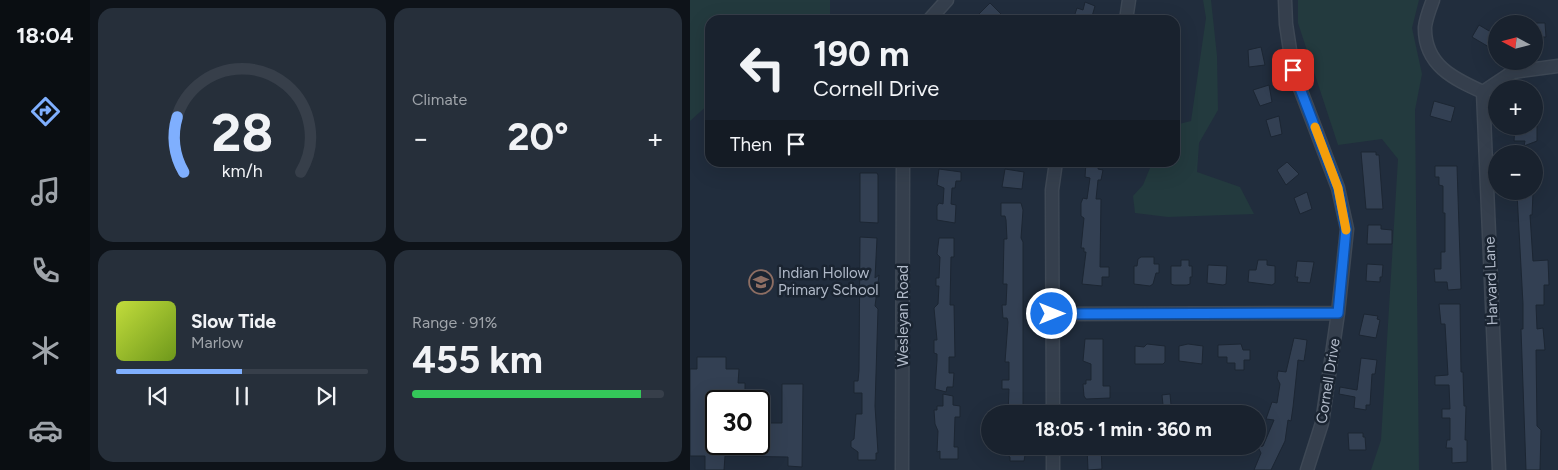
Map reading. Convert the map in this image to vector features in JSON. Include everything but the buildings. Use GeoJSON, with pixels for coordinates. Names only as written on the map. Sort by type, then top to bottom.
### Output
{"type":"FeatureCollection","features":[{"type":"Feature","properties":{"kind":"street"},"geometry":{"type":"LineString","coordinates":[[934,15],[947,0]]}},
{"type":"Feature","properties":{"kind":"street"},"geometry":{"type":"LineString","coordinates":[[1127,15],[1129,0]]}},
{"type":"Feature","properties":{"kind":"street","name":"Cornell Drive"},"geometry":{"type":"LineString","coordinates":[[1285,0],[1286,24],[1293,70],[1338,188],[1346,229],[1338,313],[1322,423],[1307,470]]}},
{"type":"Feature","properties":{"kind":"street"},"geometry":{"type":"LineString","coordinates":[[1433,0],[1425,26],[1430,55],[1451,78],[1483,92],[1513,72],[1558,66]]}},
{"type":"Feature","properties":{"kind":"street","name":"Harvard Lane"},"geometry":{"type":"LineString","coordinates":[[1483,92],[1499,470]]}},
{"type":"Feature","properties":{"kind":"street","name":"Wesleyan Road"},"geometry":{"type":"LineString","coordinates":[[902,470],[904,167]]}},
{"type":"Feature","properties":{"kind":"street"},"geometry":{"type":"LineString","coordinates":[[1053,405],[1052,190],[1055,167]]}},
{"type":"Feature","properties":{"kind":"street"},"geometry":{"type":"LineString","coordinates":[[1052,314],[1338,313]]}},
{"type":"Feature","properties":{"kind":"street"},"geometry":{"type":"LineString","coordinates":[[1053,455],[1053,470]]}},
{"type":"Feature","properties":{"kind":"green space"},"geometry":{"type":"Polygon","coordinates":[[[690,0],[830,0],[830,15],[705,15],[705,108],[690,121],[690,0]]]}},
{"type":"Feature","properties":{"kind":"green space"},"geometry":{"type":"Polygon","coordinates":[[[1203,0],[1211,0],[1217,56],[1218,110],[1199,143],[1197,172],[1240,187],[1254,214],[1168,217],[1135,213],[1133,196],[1143,185],[1150,167],[1180,167],[1180,124],[1191,121],[1206,18],[1203,0]]]}},
{"type":"Feature","properties":{"kind":"green space"},"geometry":{"type":"Polygon","coordinates":[[[1298,0],[1419,0],[1412,28],[1422,74],[1415,110],[1419,470],[1371,470],[1381,440],[1398,159],[1382,139],[1338,145],[1298,23],[1298,0]]]}},
{"type":"Feature","properties":{"kind":"slow traffic"},"geometry":{"type":"LineString","coordinates":[[1315,127],[1338,188],[1346,230]]}},
{"type":"Feature","properties":{"kind":"place","name":"Indian Hollow Primary School"},"geometry":{"type":"Point","coordinates":[761,282]}},
{"type":"Feature","properties":{"kind":"route"},"geometry":{"type":"LineString","coordinates":[[1052,314],[1338,313],[1346,229],[1338,188],[1293,70]]}}]}
